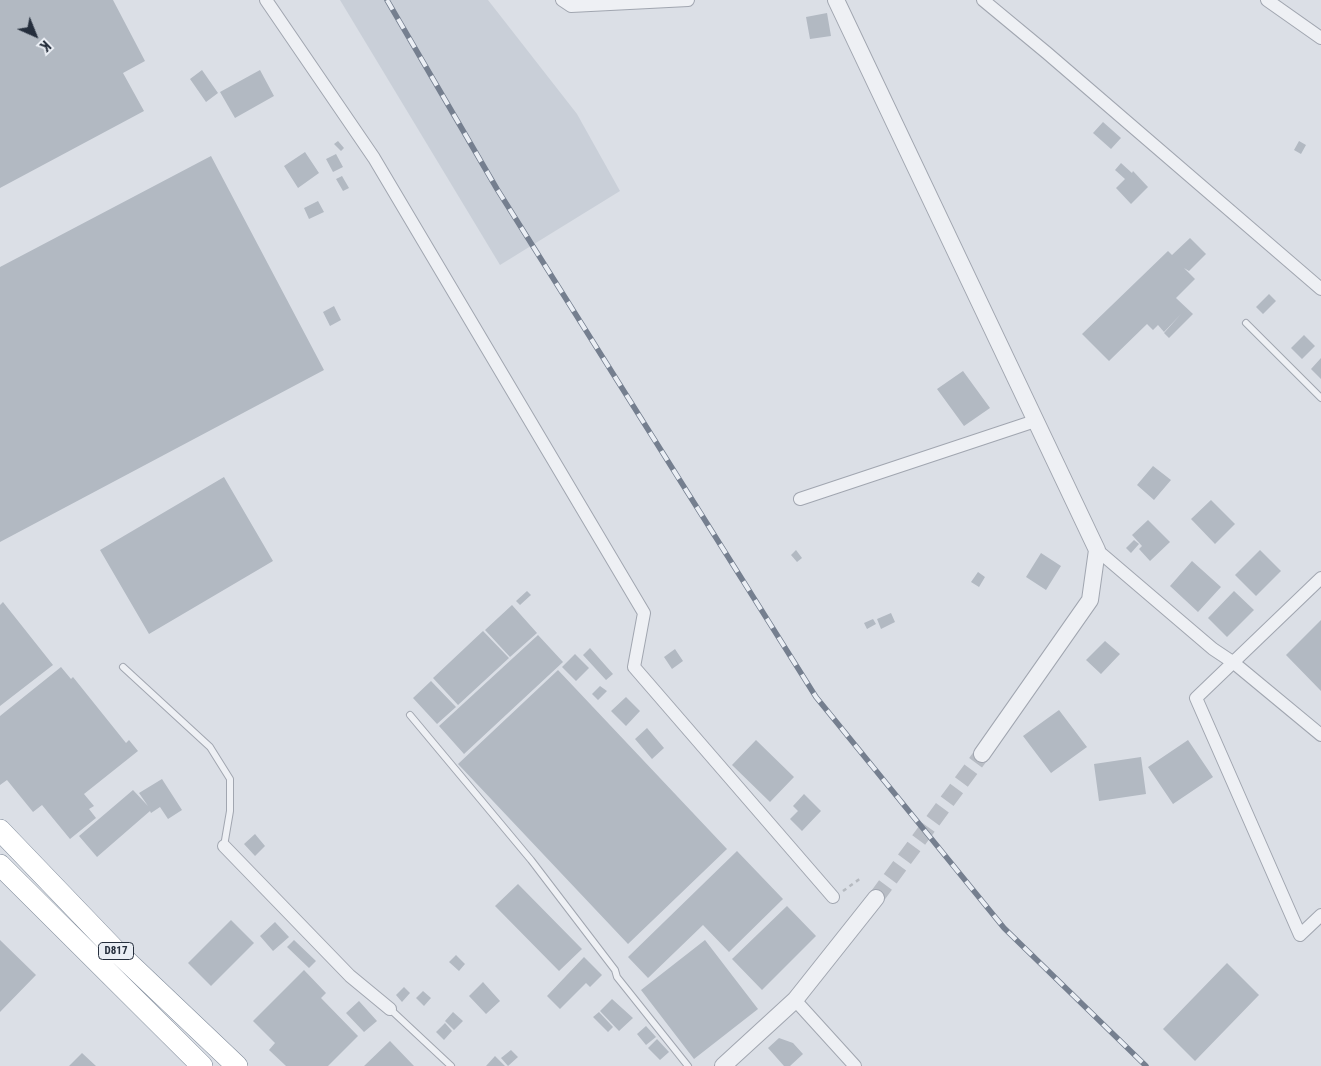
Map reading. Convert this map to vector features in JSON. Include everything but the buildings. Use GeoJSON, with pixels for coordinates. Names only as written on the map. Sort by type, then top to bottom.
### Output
{"type":"FeatureCollection","features":[{"type":"Feature","properties":{"kind":"highway","name":"D817"},"geometry":{"type":"LineString","coordinates":[[0,830],[116,951],[237,1066]]}},
{"type":"Feature","properties":{"kind":"highway","name":"D817"},"geometry":{"type":"LineString","coordinates":[[0,865],[202,1066]]}},
{"type":"Feature","properties":{"kind":"street"},"geometry":{"type":"LineString","coordinates":[[266,0],[374,158],[644,612],[634,667],[833,897]]}},
{"type":"Feature","properties":{"kind":"street"},"geometry":{"type":"LineString","coordinates":[[562,0],[571,6],[688,0]]}},
{"type":"Feature","properties":{"kind":"street"},"geometry":{"type":"LineString","coordinates":[[836,0],[1097,550],[1213,649],[1234,663],[1321,735]]}},
{"type":"Feature","properties":{"kind":"street"},"geometry":{"type":"LineString","coordinates":[[983,0],[1321,289]]}},
{"type":"Feature","properties":{"kind":"street"},"geometry":{"type":"LineString","coordinates":[[1267,0],[1321,38]]}},
{"type":"Feature","properties":{"kind":"street"},"geometry":{"type":"LineString","coordinates":[[800,499],[1036,421]]}},
{"type":"Feature","properties":{"kind":"street"},"geometry":{"type":"LineString","coordinates":[[982,754],[1090,600],[1097,550]]}},
{"type":"Feature","properties":{"kind":"street"},"geometry":{"type":"LineString","coordinates":[[1321,578],[1196,698],[1300,935],[1321,915]]}},
{"type":"Feature","properties":{"kind":"street"},"geometry":{"type":"LineString","coordinates":[[224,846],[350,976],[390,1009]]}},
{"type":"Feature","properties":{"kind":"street"},"geometry":{"type":"LineString","coordinates":[[723,1066],[795,1000],[876,898]]}},
{"type":"Feature","properties":{"kind":"street"},"geometry":{"type":"LineString","coordinates":[[795,1000],[855,1066]]}},
{"type":"Feature","properties":{"kind":"lane"},"geometry":{"type":"LineString","coordinates":[[1246,323],[1321,398]]}},
{"type":"Feature","properties":{"kind":"lane"},"geometry":{"type":"LineString","coordinates":[[123,667],[210,747],[230,779],[230,811],[224,846]]}},
{"type":"Feature","properties":{"kind":"lane"},"geometry":{"type":"LineString","coordinates":[[410,715],[531,860],[616,970],[617,977],[688,1066]]}},
{"type":"Feature","properties":{"kind":"lane"},"geometry":{"type":"LineString","coordinates":[[390,1009],[451,1066]]}},
{"type":"Feature","properties":{"kind":"path"},"geometry":{"type":"LineString","coordinates":[[833,897],[861,878]]}},
{"type":"Feature","properties":{"kind":"shaded area"},"geometry":{"type":"Polygon","coordinates":[[[340,0],[488,0],[577,114],[620,191],[500,265],[340,0]]]}},
{"type":"Feature","properties":{"kind":"tunnel"},"geometry":{"type":"LineString","coordinates":[[876,898],[982,754]]}},
{"type":"Feature","properties":{"kind":"railway"},"geometry":{"type":"LineString","coordinates":[[387,0],[497,189],[816,697],[1004,928],[1146,1066]]}}]}
